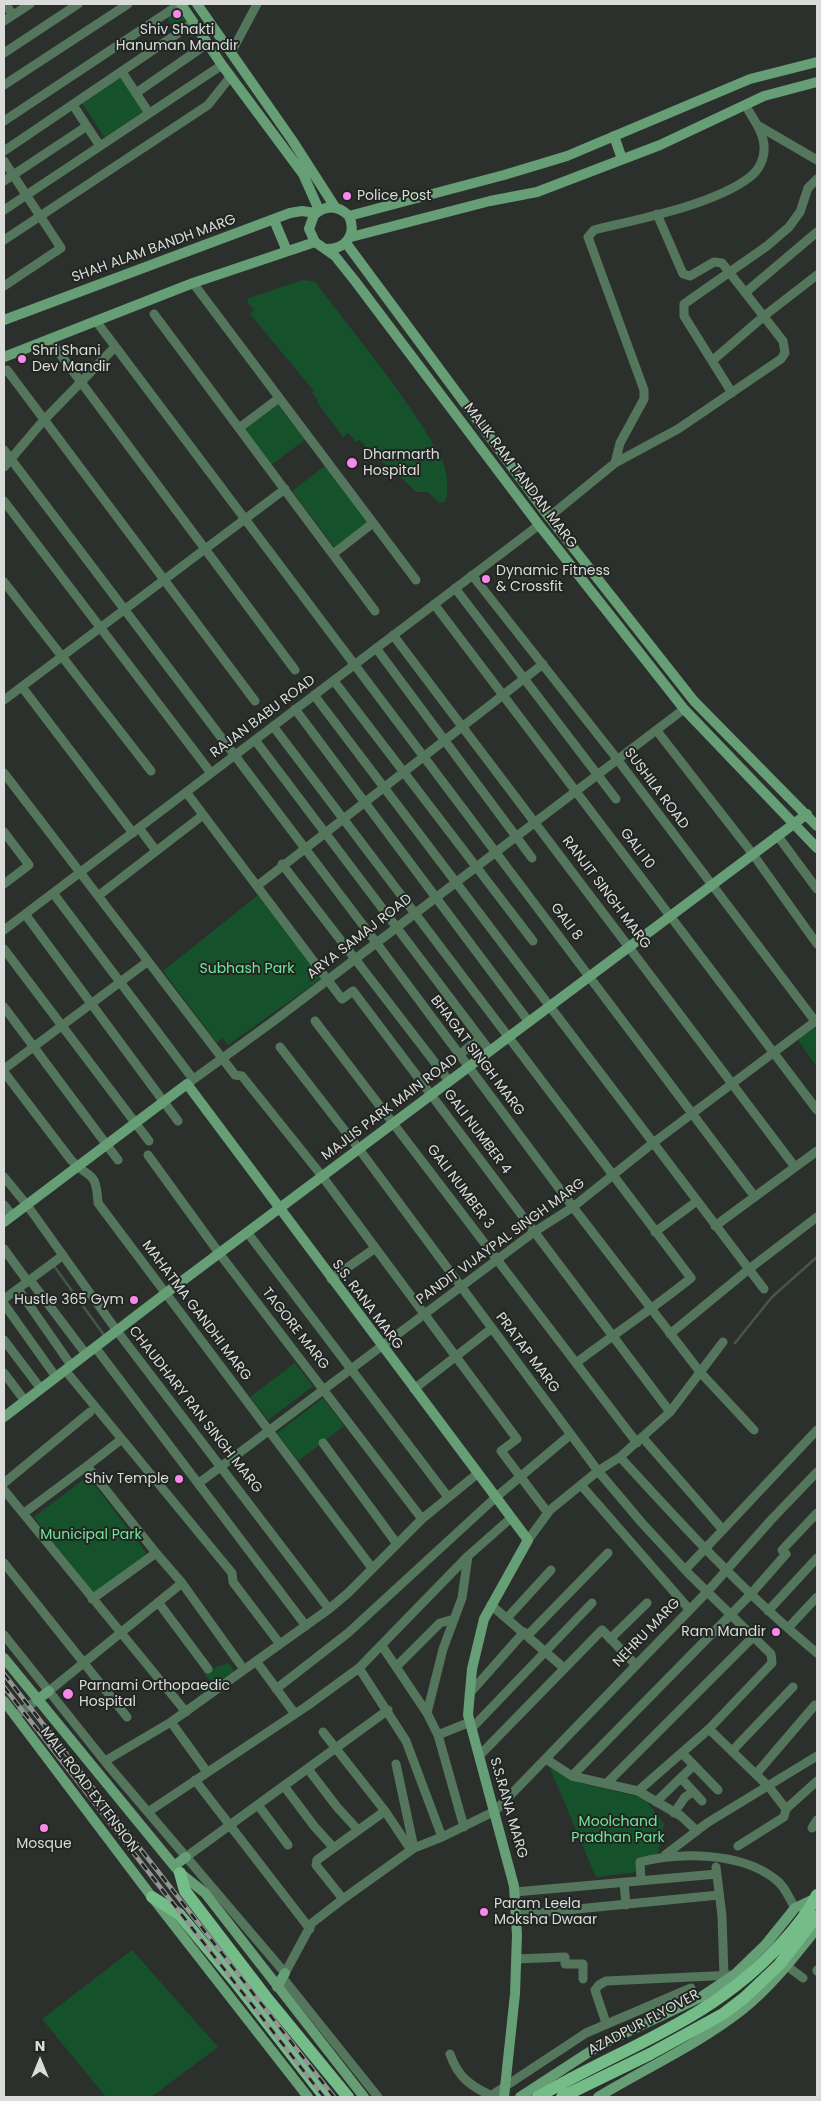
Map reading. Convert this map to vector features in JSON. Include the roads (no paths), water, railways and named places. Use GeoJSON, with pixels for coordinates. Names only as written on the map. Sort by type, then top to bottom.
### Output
{"type":"FeatureCollection","features":[{"type":"Feature","properties":{"kind":"main road"},"geometry":{"type":"LineString","coordinates":[[177,1870],[186,1891],[266,1997],[348,2097]]}},
{"type":"Feature","properties":{"kind":"main road","name":"AZADPUR FLYOVER"},"geometry":{"type":"LineString","coordinates":[[562,2097],[650,2054],[723,2014],[744,1998],[779,1965],[798,1934],[817,1896]]}},
{"type":"Feature","properties":{"kind":"main road"},"geometry":{"type":"LineString","coordinates":[[152,1897],[179,1914],[238,1984],[325,2097]]}},
{"type":"Feature","properties":{"kind":"main road","name":"AZADPUR FLYOVER"},"geometry":{"type":"LineString","coordinates":[[538,2097],[570,2078],[671,2029],[708,2008],[751,1974],[817,1916]]}},
{"type":"Feature","properties":{"kind":"street"},"geometry":{"type":"LineString","coordinates":[[5,4],[13,15]]}},
{"type":"Feature","properties":{"kind":"street"},"geometry":{"type":"LineString","coordinates":[[4,21],[30,4]]}},
{"type":"Feature","properties":{"kind":"street"},"geometry":{"type":"LineString","coordinates":[[4,53],[78,4]]}},
{"type":"Feature","properties":{"kind":"street"},"geometry":{"type":"LineString","coordinates":[[4,85],[128,4]]}},
{"type":"Feature","properties":{"kind":"street"},"geometry":{"type":"LineString","coordinates":[[4,121],[180,4],[222,65],[303,174],[318,211]]}},
{"type":"Feature","properties":{"kind":"street"},"geometry":{"type":"LineString","coordinates":[[197,4],[292,140],[335,207],[349,216],[352,223],[348,240]]}},
{"type":"Feature","properties":{"kind":"street"},"geometry":{"type":"LineString","coordinates":[[231,53],[257,4]]}},
{"type":"Feature","properties":{"kind":"street"},"geometry":{"type":"LineString","coordinates":[[4,151],[193,23]]}},
{"type":"Feature","properties":{"kind":"street"},"geometry":{"type":"LineString","coordinates":[[136,93],[207,44]]}},
{"type":"Feature","properties":{"kind":"street"},"geometry":{"type":"LineString","coordinates":[[349,216],[504,175],[566,156],[750,79],[817,62]]}},
{"type":"Feature","properties":{"kind":"street"},"geometry":{"type":"LineString","coordinates":[[4,210],[222,65]]}},
{"type":"Feature","properties":{"kind":"street"},"geometry":{"type":"LineString","coordinates":[[122,72],[149,113]]}},
{"type":"Feature","properties":{"kind":"street"},"geometry":{"type":"LineString","coordinates":[[4,240],[208,105],[231,76]]}},
{"type":"Feature","properties":{"kind":"street"},"geometry":{"type":"LineString","coordinates":[[335,207],[318,211],[310,221],[309,229],[315,242],[327,249],[334,249],[348,240],[490,201],[537,192],[622,159],[764,96],[817,82]]}},
{"type":"Feature","properties":{"kind":"street"},"geometry":{"type":"LineString","coordinates":[[73,105],[100,146]]}},
{"type":"Feature","properties":{"kind":"street"},"geometry":{"type":"LineString","coordinates":[[615,463],[620,443],[644,399],[644,390],[588,237],[594,230],[701,201],[750,177],[760,166],[763,156],[763,140],[757,125],[745,105]]}},
{"type":"Feature","properties":{"kind":"street"},"geometry":{"type":"LineString","coordinates":[[757,125],[817,160]]}},
{"type":"Feature","properties":{"kind":"street"},"geometry":{"type":"LineString","coordinates":[[4,181],[87,126]]}},
{"type":"Feature","properties":{"kind":"street"},"geometry":{"type":"LineString","coordinates":[[614,136],[622,159]]}},
{"type":"Feature","properties":{"kind":"street"},"geometry":{"type":"LineString","coordinates":[[4,161],[61,248],[4,286]]}},
{"type":"Feature","properties":{"kind":"street"},"geometry":{"type":"LineString","coordinates":[[732,393],[684,316],[682,309],[687,301],[767,246],[789,227],[800,212],[808,188],[817,179]]}},
{"type":"Feature","properties":{"kind":"street","name":"SHAH ALAM BANDH MARG"},"geometry":{"type":"LineString","coordinates":[[4,320],[296,212],[318,211]]}},
{"type":"Feature","properties":{"kind":"street"},"geometry":{"type":"LineString","coordinates":[[539,525],[615,463],[678,429],[781,359],[785,353],[783,341],[730,272],[718,261],[690,276],[683,274],[657,214]]}},
{"type":"Feature","properties":{"kind":"street"},"geometry":{"type":"LineString","coordinates":[[274,220],[287,250]]}},
{"type":"Feature","properties":{"kind":"street"},"geometry":{"type":"LineString","coordinates":[[746,292],[817,232]]}},
{"type":"Feature","properties":{"kind":"street","name":"MALIK RAM TANDAN MARG"},"geometry":{"type":"LineString","coordinates":[[348,240],[549,517],[694,701],[817,826]]}},
{"type":"Feature","properties":{"kind":"street"},"geometry":{"type":"LineString","coordinates":[[4,357],[193,283],[315,242]]}},
{"type":"Feature","properties":{"kind":"street","name":"MALIK RAM TANDAN MARG"},"geometry":{"type":"LineString","coordinates":[[327,249],[355,281],[539,525],[684,709],[817,848]]}},
{"type":"Feature","properties":{"kind":"street"},"geometry":{"type":"LineString","coordinates":[[712,361],[764,316],[817,275]]}},
{"type":"Feature","properties":{"kind":"street"},"geometry":{"type":"LineString","coordinates":[[193,283],[416,580]]}},
{"type":"Feature","properties":{"kind":"street"},"geometry":{"type":"LineString","coordinates":[[154,314],[376,611]]}},
{"type":"Feature","properties":{"kind":"street","name":"GALI 8"},"geometry":{"type":"LineString","coordinates":[[96,321],[755,1197]]}},
{"type":"Feature","properties":{"kind":"street"},"geometry":{"type":"LineString","coordinates":[[49,339],[295,670]]}},
{"type":"Feature","properties":{"kind":"street"},"geometry":{"type":"LineString","coordinates":[[4,468],[43,421],[115,347]]}},
{"type":"Feature","properties":{"kind":"street"},"geometry":{"type":"LineString","coordinates":[[7,370],[43,421],[254,701]]}},
{"type":"Feature","properties":{"kind":"street"},"geometry":{"type":"LineString","coordinates":[[239,428],[279,398]]}},
{"type":"Feature","properties":{"kind":"street","name":"BHAGAT SINGH MARG"},"geometry":{"type":"LineString","coordinates":[[4,450],[670,1334],[700,1372],[754,1430]]}},
{"type":"Feature","properties":{"kind":"street"},"geometry":{"type":"LineString","coordinates":[[4,700],[285,489]]}},
{"type":"Feature","properties":{"kind":"street"},"geometry":{"type":"LineString","coordinates":[[4,501],[211,773]]}},
{"type":"Feature","properties":{"kind":"street"},"geometry":{"type":"LineString","coordinates":[[333,554],[373,523]]}},
{"type":"Feature","properties":{"kind":"street","name":"RAJAN BABU ROAD"},"geometry":{"type":"LineString","coordinates":[[4,930],[539,525]]}},
{"type":"Feature","properties":{"kind":"street","name":"SUSHILA ROAD"},"geometry":{"type":"LineString","coordinates":[[472,575],[617,760],[816,1020]]}},
{"type":"Feature","properties":{"kind":"street"},"geometry":{"type":"LineString","coordinates":[[4,582],[61,658],[151,771]]}},
{"type":"Feature","properties":{"kind":"street"},"geometry":{"type":"LineString","coordinates":[[455,588],[523,680],[616,799]]}},
{"type":"Feature","properties":{"kind":"street","name":"GALI 10"},"geometry":{"type":"LineString","coordinates":[[434,604],[817,1110]]}},
{"type":"Feature","properties":{"kind":"street","name":"RANJIT SINGH MARG"},"geometry":{"type":"LineString","coordinates":[[393,635],[796,1167]]}},
{"type":"Feature","properties":{"kind":"street"},"geometry":{"type":"LineString","coordinates":[[376,648],[532,858]]}},
{"type":"Feature","properties":{"kind":"street"},"geometry":{"type":"LineString","coordinates":[[257,886],[282,864],[405,773],[542,664]]}},
{"type":"Feature","properties":{"kind":"street"},"geometry":{"type":"LineString","coordinates":[[334,680],[533,941]]}},
{"type":"Feature","properties":{"kind":"street"},"geometry":{"type":"LineString","coordinates":[[22,687],[136,830],[154,848]]}},
{"type":"Feature","properties":{"kind":"street"},"geometry":{"type":"LineString","coordinates":[[314,696],[456,881],[548,1007],[764,1289]]}},
{"type":"Feature","properties":{"kind":"street"},"geometry":{"type":"LineString","coordinates":[[684,709],[694,701]]}},
{"type":"Feature","properties":{"kind":"street"},"geometry":{"type":"LineString","coordinates":[[296,709],[434,897],[529,1022]]}},
{"type":"Feature","properties":{"kind":"street","name":"ARYA SAMAJ ROAD"},"geometry":{"type":"LineString","coordinates":[[8,1219],[684,709]]}},
{"type":"Feature","properties":{"kind":"street"},"geometry":{"type":"LineString","coordinates":[[274,726],[691,1278],[652,1310],[612,1335],[576,1363]]}},
{"type":"Feature","properties":{"kind":"street"},"geometry":{"type":"LineString","coordinates":[[657,731],[752,853],[817,944]]}},
{"type":"Feature","properties":{"kind":"street"},"geometry":{"type":"LineString","coordinates":[[255,740],[490,1051]]}},
{"type":"Feature","properties":{"kind":"street"},"geometry":{"type":"LineString","coordinates":[[4,773],[235,1075],[242,1076],[322,1176],[374,1249],[517,1439],[501,1451],[548,1513]]}},
{"type":"Feature","properties":{"kind":"street","name":"GALI NUMBER 4"},"geometry":{"type":"LineString","coordinates":[[186,792],[342,999],[352,991],[670,1412]]}},
{"type":"Feature","properties":{"kind":"street","name":"MAJLIS PARK MAIN ROAD"},"geometry":{"type":"LineString","coordinates":[[5,1414],[41,1389],[752,853],[807,814]]}},
{"type":"Feature","properties":{"kind":"street"},"geometry":{"type":"LineString","coordinates":[[98,896],[203,815]]}},
{"type":"Feature","properties":{"kind":"street"},"geometry":{"type":"LineString","coordinates":[[4,832],[29,865],[4,884]]}},
{"type":"Feature","properties":{"kind":"street"},"geometry":{"type":"LineString","coordinates":[[778,835],[817,890]]}},
{"type":"Feature","properties":{"kind":"street"},"geometry":{"type":"LineString","coordinates":[[282,864],[449,1081]]}},
{"type":"Feature","properties":{"kind":"street"},"geometry":{"type":"LineString","coordinates":[[53,893],[120,982],[190,1082]]}},
{"type":"Feature","properties":{"kind":"street"},"geometry":{"type":"LineString","coordinates":[[25,914],[178,1121]]}},
{"type":"Feature","properties":{"kind":"street"},"geometry":{"type":"LineString","coordinates":[[4,948],[62,1027],[137,1122],[149,1141]]}},
{"type":"Feature","properties":{"kind":"street"},"geometry":{"type":"LineString","coordinates":[[4,1070],[147,962]]}},
{"type":"Feature","properties":{"kind":"street"},"geometry":{"type":"LineString","coordinates":[[4,1007],[108,1144],[118,1160]]}},
{"type":"Feature","properties":{"kind":"street","name":"PANDIT VIJAYPAL SINGH MARG"},"geometry":{"type":"LineString","coordinates":[[199,1484],[497,1259],[614,1177],[653,1143],[816,1020]]}},
{"type":"Feature","properties":{"kind":"street","name":"GALI NUMBER 3"},"geometry":{"type":"LineString","coordinates":[[315,1021],[394,1122],[576,1363],[640,1440],[723,1530]]}},
{"type":"Feature","properties":{"kind":"street"},"geometry":{"type":"LineString","coordinates":[[459,1055],[480,1038]]}},
{"type":"Feature","properties":{"kind":"street","name":"PRATAP MARG"},"geometry":{"type":"LineString","coordinates":[[280,1047],[359,1149],[598,1471],[642,1523],[686,1570],[730,1616],[771,1654],[772,1663],[708,1729]]}},
{"type":"Feature","properties":{"kind":"street","name":"MAHATMA GANDHI MARG"},"geometry":{"type":"LineString","coordinates":[[4,1070],[77,1167],[86,1170],[97,1184],[98,1203],[372,1568]]}},
{"type":"Feature","properties":{"kind":"street","name":"S.S. RANA MARG"},"geometry":{"type":"LineString","coordinates":[[190,1082],[331,1280],[528,1540]]}},
{"type":"Feature","properties":{"kind":"street"},"geometry":{"type":"LineString","coordinates":[[715,1226],[817,1151]]}},
{"type":"Feature","properties":{"kind":"street","name":"TAGORE MARG"},"geometry":{"type":"LineString","coordinates":[[148,1155],[219,1253],[422,1519]]}},
{"type":"Feature","properties":{"kind":"street","name":"CHAUDHARY RAN SINGH MARG"},"geometry":{"type":"LineString","coordinates":[[4,1177],[117,1331],[329,1609]]}},
{"type":"Feature","properties":{"kind":"street"},"geometry":{"type":"LineString","coordinates":[[655,1232],[696,1201]]}},
{"type":"Feature","properties":{"kind":"street"},"geometry":{"type":"LineString","coordinates":[[4,1205],[8,1219]]}},
{"type":"Feature","properties":{"kind":"street"},"geometry":{"type":"LineString","coordinates":[[670,1334],[749,1269],[817,1217]]}},
{"type":"Feature","properties":{"kind":"street"},"geometry":{"type":"LineString","coordinates":[[247,1232],[448,1497]]}},
{"type":"Feature","properties":{"kind":"street"},"geometry":{"type":"LineString","coordinates":[[4,1249],[199,1484],[306,1626]]}},
{"type":"Feature","properties":{"kind":"street"},"geometry":{"type":"LineString","coordinates":[[331,1280],[374,1249]]}},
{"type":"Feature","properties":{"kind":"street"},"geometry":{"type":"LineString","coordinates":[[4,1300],[62,1256]]}},
{"type":"Feature","properties":{"kind":"street"},"geometry":{"type":"LineString","coordinates":[[18,1289],[68,1368],[232,1573],[233,1582],[280,1644]]}},
{"type":"Feature","properties":{"kind":"street"},"geometry":{"type":"LineString","coordinates":[[4,1304],[56,1377]]}},
{"type":"Feature","properties":{"kind":"street"},"geometry":{"type":"LineString","coordinates":[[414,1389],[491,1329]]}},
{"type":"Feature","properties":{"kind":"street"},"geometry":{"type":"LineString","coordinates":[[4,1340],[41,1389]]}},
{"type":"Feature","properties":{"kind":"street"},"geometry":{"type":"LineString","coordinates":[[528,1540],[548,1513],[598,1471],[620,1457],[670,1412],[723,1342]]}},
{"type":"Feature","properties":{"kind":"street"},"geometry":{"type":"LineString","coordinates":[[4,1373],[25,1401]]}},
{"type":"Feature","properties":{"kind":"street"},"geometry":{"type":"LineString","coordinates":[[4,1483],[90,1412]]}},
{"type":"Feature","properties":{"kind":"street"},"geometry":{"type":"LineString","coordinates":[[686,1570],[817,1430]]}},
{"type":"Feature","properties":{"kind":"street"},"geometry":{"type":"LineString","coordinates":[[276,1689],[348,1632],[495,1498],[570,1434]]}},
{"type":"Feature","properties":{"kind":"street"},"geometry":{"type":"LineString","coordinates":[[24,1514],[118,1442]]}},
{"type":"Feature","properties":{"kind":"street"},"geometry":{"type":"LineString","coordinates":[[323,1443],[397,1544]]}},
{"type":"Feature","properties":{"kind":"street"},"geometry":{"type":"LineString","coordinates":[[620,1457],[750,1596],[817,1653]]}},
{"type":"Feature","properties":{"kind":"street"},"geometry":{"type":"LineString","coordinates":[[87,1466],[182,1583],[240,1664]]}},
{"type":"Feature","properties":{"kind":"street","name":"NEHRU MARG"},"geometry":{"type":"LineString","coordinates":[[284,1975],[312,1923],[412,1849],[464,1827],[495,1811],[707,1592],[724,1570],[817,1472]]}},
{"type":"Feature","properties":{"kind":"street"},"geometry":{"type":"LineString","coordinates":[[105,1761],[186,1712],[329,1609],[348,1594],[422,1519],[477,1474]]}},
{"type":"Feature","properties":{"kind":"street"},"geometry":{"type":"LineString","coordinates":[[581,1485],[689,1609]]}},
{"type":"Feature","properties":{"kind":"street"},"geometry":{"type":"LineString","coordinates":[[4,1490],[186,1712]]}},
{"type":"Feature","properties":{"kind":"street"},"geometry":{"type":"LineString","coordinates":[[572,1776],[750,1596],[786,1554],[782,1550],[817,1513]]}},
{"type":"Feature","properties":{"kind":"street"},"geometry":{"type":"LineString","coordinates":[[148,1812],[295,1714],[360,1668],[468,1556],[511,1518]]}},
{"type":"Feature","properties":{"kind":"street","name":"S.S.RANA MARG"},"geometry":{"type":"LineString","coordinates":[[504,2092],[515,1994],[515,1892],[495,1811],[470,1725],[469,1694],[477,1645],[491,1605],[528,1540]]}},
{"type":"Feature","properties":{"kind":"street"},"geometry":{"type":"LineString","coordinates":[[92,1599],[156,1553]]}},
{"type":"Feature","properties":{"kind":"street"},"geometry":{"type":"LineString","coordinates":[[469,1694],[526,1633],[608,1553]]}},
{"type":"Feature","properties":{"kind":"street"},"geometry":{"type":"LineString","coordinates":[[427,1713],[443,1649],[462,1598],[468,1556]]}},
{"type":"Feature","properties":{"kind":"street"},"geometry":{"type":"LineString","coordinates":[[768,1611],[817,1558]]}},
{"type":"Feature","properties":{"kind":"street"},"geometry":{"type":"LineString","coordinates":[[4,1562],[127,1717]]}},
{"type":"Feature","properties":{"kind":"street"},"geometry":{"type":"LineString","coordinates":[[508,1617],[551,1570]]}},
{"type":"Feature","properties":{"kind":"street"},"geometry":{"type":"LineString","coordinates":[[15,1716],[49,1691],[182,1583]]}},
{"type":"Feature","properties":{"kind":"street"},"geometry":{"type":"LineString","coordinates":[[788,1628],[814,1609],[817,1597]]}},
{"type":"Feature","properties":{"kind":"street"},"geometry":{"type":"LineString","coordinates":[[158,1602],[208,1669]]}},
{"type":"Feature","properties":{"kind":"street"},"geometry":{"type":"LineString","coordinates":[[438,1735],[470,1725],[592,1603]]}},
{"type":"Feature","properties":{"kind":"street"},"geometry":{"type":"LineString","coordinates":[[610,1639],[648,1603]]}},
{"type":"Feature","properties":{"kind":"street"},"geometry":{"type":"LineString","coordinates":[[491,1605],[508,1617],[564,1668]]}},
{"type":"Feature","properties":{"kind":"street"},"geometry":{"type":"LineString","coordinates":[[397,1666],[443,1620],[454,1619]]}},
{"type":"Feature","properties":{"kind":"street"},"geometry":{"type":"LineString","coordinates":[[479,1756],[602,1630],[636,1665]]}},
{"type":"Feature","properties":{"kind":"street"},"geometry":{"type":"LineString","coordinates":[[4,1635],[105,1761],[284,1975],[296,2004],[364,2097]]}},
{"type":"Feature","properties":{"kind":"street"},"geometry":{"type":"LineString","coordinates":[[608,1783],[753,1637]]}},
{"type":"Feature","properties":{"kind":"street"},"geometry":{"type":"LineString","coordinates":[[382,1646],[427,1713],[438,1735],[464,1827]]}},
{"type":"Feature","properties":{"kind":"street"},"geometry":{"type":"LineString","coordinates":[[4,1658],[177,1870],[205,1893],[277,1987],[296,2004],[378,2097]]}},
{"type":"Feature","properties":{"kind":"street"},"geometry":{"type":"LineString","coordinates":[[256,1661],[295,1714]]}},
{"type":"Feature","properties":{"kind":"street"},"geometry":{"type":"LineString","coordinates":[[360,1668],[388,1710],[415,1759],[442,1837]]}},
{"type":"Feature","properties":{"kind":"street"},"geometry":{"type":"LineString","coordinates":[[732,1751],[793,1687]]}},
{"type":"Feature","properties":{"kind":"street","name":"MALL ROAD EXTENSION"},"geometry":{"type":"LineString","coordinates":[[4,1701],[152,1897],[308,2097]]}},
{"type":"Feature","properties":{"kind":"street"},"geometry":{"type":"LineString","coordinates":[[756,1774],[815,1705]]}},
{"type":"Feature","properties":{"kind":"street"},"geometry":{"type":"LineString","coordinates":[[177,1870],[186,1857],[388,1710]]}},
{"type":"Feature","properties":{"kind":"street"},"geometry":{"type":"LineString","coordinates":[[171,1722],[207,1772]]}},
{"type":"Feature","properties":{"kind":"street"},"geometry":{"type":"LineString","coordinates":[[638,1791],[708,1729],[769,1787],[786,1809]]}},
{"type":"Feature","properties":{"kind":"street"},"geometry":{"type":"LineString","coordinates":[[323,1732],[412,1849]]}},
{"type":"Feature","properties":{"kind":"street"},"geometry":{"type":"LineString","coordinates":[[682,1753],[718,1790]]}},
{"type":"Feature","properties":{"kind":"street"},"geometry":{"type":"LineString","coordinates":[[665,1855],[697,1831],[817,1756]]}},
{"type":"Feature","properties":{"kind":"street"},"geometry":{"type":"LineString","coordinates":[[546,1759],[572,1776],[638,1791],[681,1816],[697,1831]]}},
{"type":"Feature","properties":{"kind":"street"},"geometry":{"type":"LineString","coordinates":[[396,1764],[412,1849]]}},
{"type":"Feature","properties":{"kind":"street"},"geometry":{"type":"LineString","coordinates":[[656,1802],[693,1766]]}},
{"type":"Feature","properties":{"kind":"street"},"geometry":{"type":"LineString","coordinates":[[308,1769],[337,1807],[358,1830]]}},
{"type":"Feature","properties":{"kind":"street"},"geometry":{"type":"LineString","coordinates":[[681,1778],[702,1801]]}},
{"type":"Feature","properties":{"kind":"street"},"geometry":{"type":"LineString","coordinates":[[195,1780],[310,1929]]}},
{"type":"Feature","properties":{"kind":"street"},"geometry":{"type":"LineString","coordinates":[[738,1846],[784,1817],[786,1809],[817,1781]]}},
{"type":"Feature","properties":{"kind":"street"},"geometry":{"type":"LineString","coordinates":[[284,1786],[314,1826],[333,1847]]}},
{"type":"Feature","properties":{"kind":"street"},"geometry":{"type":"LineString","coordinates":[[674,1813],[685,1798],[693,1792]]}},
{"type":"Feature","properties":{"kind":"street"},"geometry":{"type":"LineString","coordinates":[[258,1805],[288,1845]]}},
{"type":"Feature","properties":{"kind":"street"},"geometry":{"type":"LineString","coordinates":[[344,1899],[316,1865],[317,1860],[385,1812]]}},
{"type":"Feature","properties":{"kind":"street"},"geometry":{"type":"LineString","coordinates":[[641,1880],[640,1862],[665,1855],[714,1856],[762,1870],[785,1889],[795,1908]]}},
{"type":"Feature","properties":{"kind":"street"},"geometry":{"type":"LineString","coordinates":[[515,1892],[624,1882],[716,1870],[729,1976]]}},
{"type":"Feature","properties":{"kind":"street"},"geometry":{"type":"LineString","coordinates":[[624,1882],[626,1905]]}},
{"type":"Feature","properties":{"kind":"street"},"geometry":{"type":"LineString","coordinates":[[516,1915],[719,1895]]}},
{"type":"Feature","properties":{"kind":"street"},"geometry":{"type":"LineString","coordinates":[[520,2097],[600,2045],[701,1997],[766,1944],[795,1908],[817,1896]]}},
{"type":"Feature","properties":{"kind":"street"},"geometry":{"type":"LineString","coordinates":[[598,2097],[703,2038],[743,2009],[787,1966],[817,1928]]}},
{"type":"Feature","properties":{"kind":"street"},"geometry":{"type":"LineString","coordinates":[[516,1958],[565,1957],[565,1964],[583,1964],[583,1979]]}},
{"type":"Feature","properties":{"kind":"street"},"geometry":{"type":"LineString","coordinates":[[787,1966],[803,1978]]}},
{"type":"Feature","properties":{"kind":"street"},"geometry":{"type":"LineString","coordinates":[[277,1987],[284,1975]]}},
{"type":"Feature","properties":{"kind":"street"},"geometry":{"type":"LineString","coordinates":[[606,2023],[596,1990],[599,1985],[606,1981],[729,1976]]}},
{"type":"Feature","properties":{"kind":"street"},"geometry":{"type":"LineString","coordinates":[[691,1977],[691,1988],[701,1997]]}},
{"type":"Feature","properties":{"kind":"street"},"geometry":{"type":"LineString","coordinates":[[450,2054],[464,2081],[490,2096],[504,2092],[563,2046],[606,2023],[691,1988]]}},
{"type":"Feature","properties":{"kind":"waterway"},"geometry":{"type":"LineString","coordinates":[[735,1343],[772,1297],[817,1257]]}},
{"type":"Feature","properties":{"kind":"waterway"},"geometry":{"type":"LineString","coordinates":[[54,1266],[104,1335]]}},
{"type":"Feature","properties":{"kind":"railway"},"geometry":{"type":"LineString","coordinates":[[4,1674],[334,2097]]}},
{"type":"Feature","properties":{"kind":"railway"},"geometry":{"type":"LineString","coordinates":[[4,1687],[324,2097]]}},
{"type":"Feature","properties":{"kind":"place","name":"Shiv Shakti Hanuman Mandir"},"geometry":{"type":"Point","coordinates":[177,14]}},
{"type":"Feature","properties":{"kind":"place","name":"Police Post"},"geometry":{"type":"Point","coordinates":[347,196]}},
{"type":"Feature","properties":{"kind":"place","name":"Shri Shani Dev Mandir"},"geometry":{"type":"Point","coordinates":[22,359]}},
{"type":"Feature","properties":{"kind":"place","name":"Dharmarth Hospital"},"geometry":{"type":"Point","coordinates":[352,463]}},
{"type":"Feature","properties":{"kind":"place","name":"Dynamic Fitness & Crossfit"},"geometry":{"type":"Point","coordinates":[486,579]}},
{"type":"Feature","properties":{"kind":"place","name":"Hustle 365 Gym"},"geometry":{"type":"Point","coordinates":[134,1300]}},
{"type":"Feature","properties":{"kind":"place","name":"Shiv Temple"},"geometry":{"type":"Point","coordinates":[179,1479]}},
{"type":"Feature","properties":{"kind":"place","name":"Ram Mandir"},"geometry":{"type":"Point","coordinates":[776,1632]}},
{"type":"Feature","properties":{"kind":"place","name":"Parnami Orthopaedic Hospital"},"geometry":{"type":"Point","coordinates":[68,1694]}},
{"type":"Feature","properties":{"kind":"place","name":"Mosque"},"geometry":{"type":"Point","coordinates":[44,1828]}},
{"type":"Feature","properties":{"kind":"place","name":"Param Leela Moksha Dwaar"},"geometry":{"type":"Point","coordinates":[484,1912]}},
{"type":"Feature","properties":{"kind":"park label","name":"Subhash Park"},"geometry":{"type":"Point","coordinates":[247,969]}},
{"type":"Feature","properties":{"kind":"park label","name":"Municipal Park"},"geometry":{"type":"Point","coordinates":[91,1535]}},
{"type":"Feature","properties":{"kind":"park label","name":"Moolchand Pradhan Park"},"geometry":{"type":"Point","coordinates":[618,1830]}}]}
